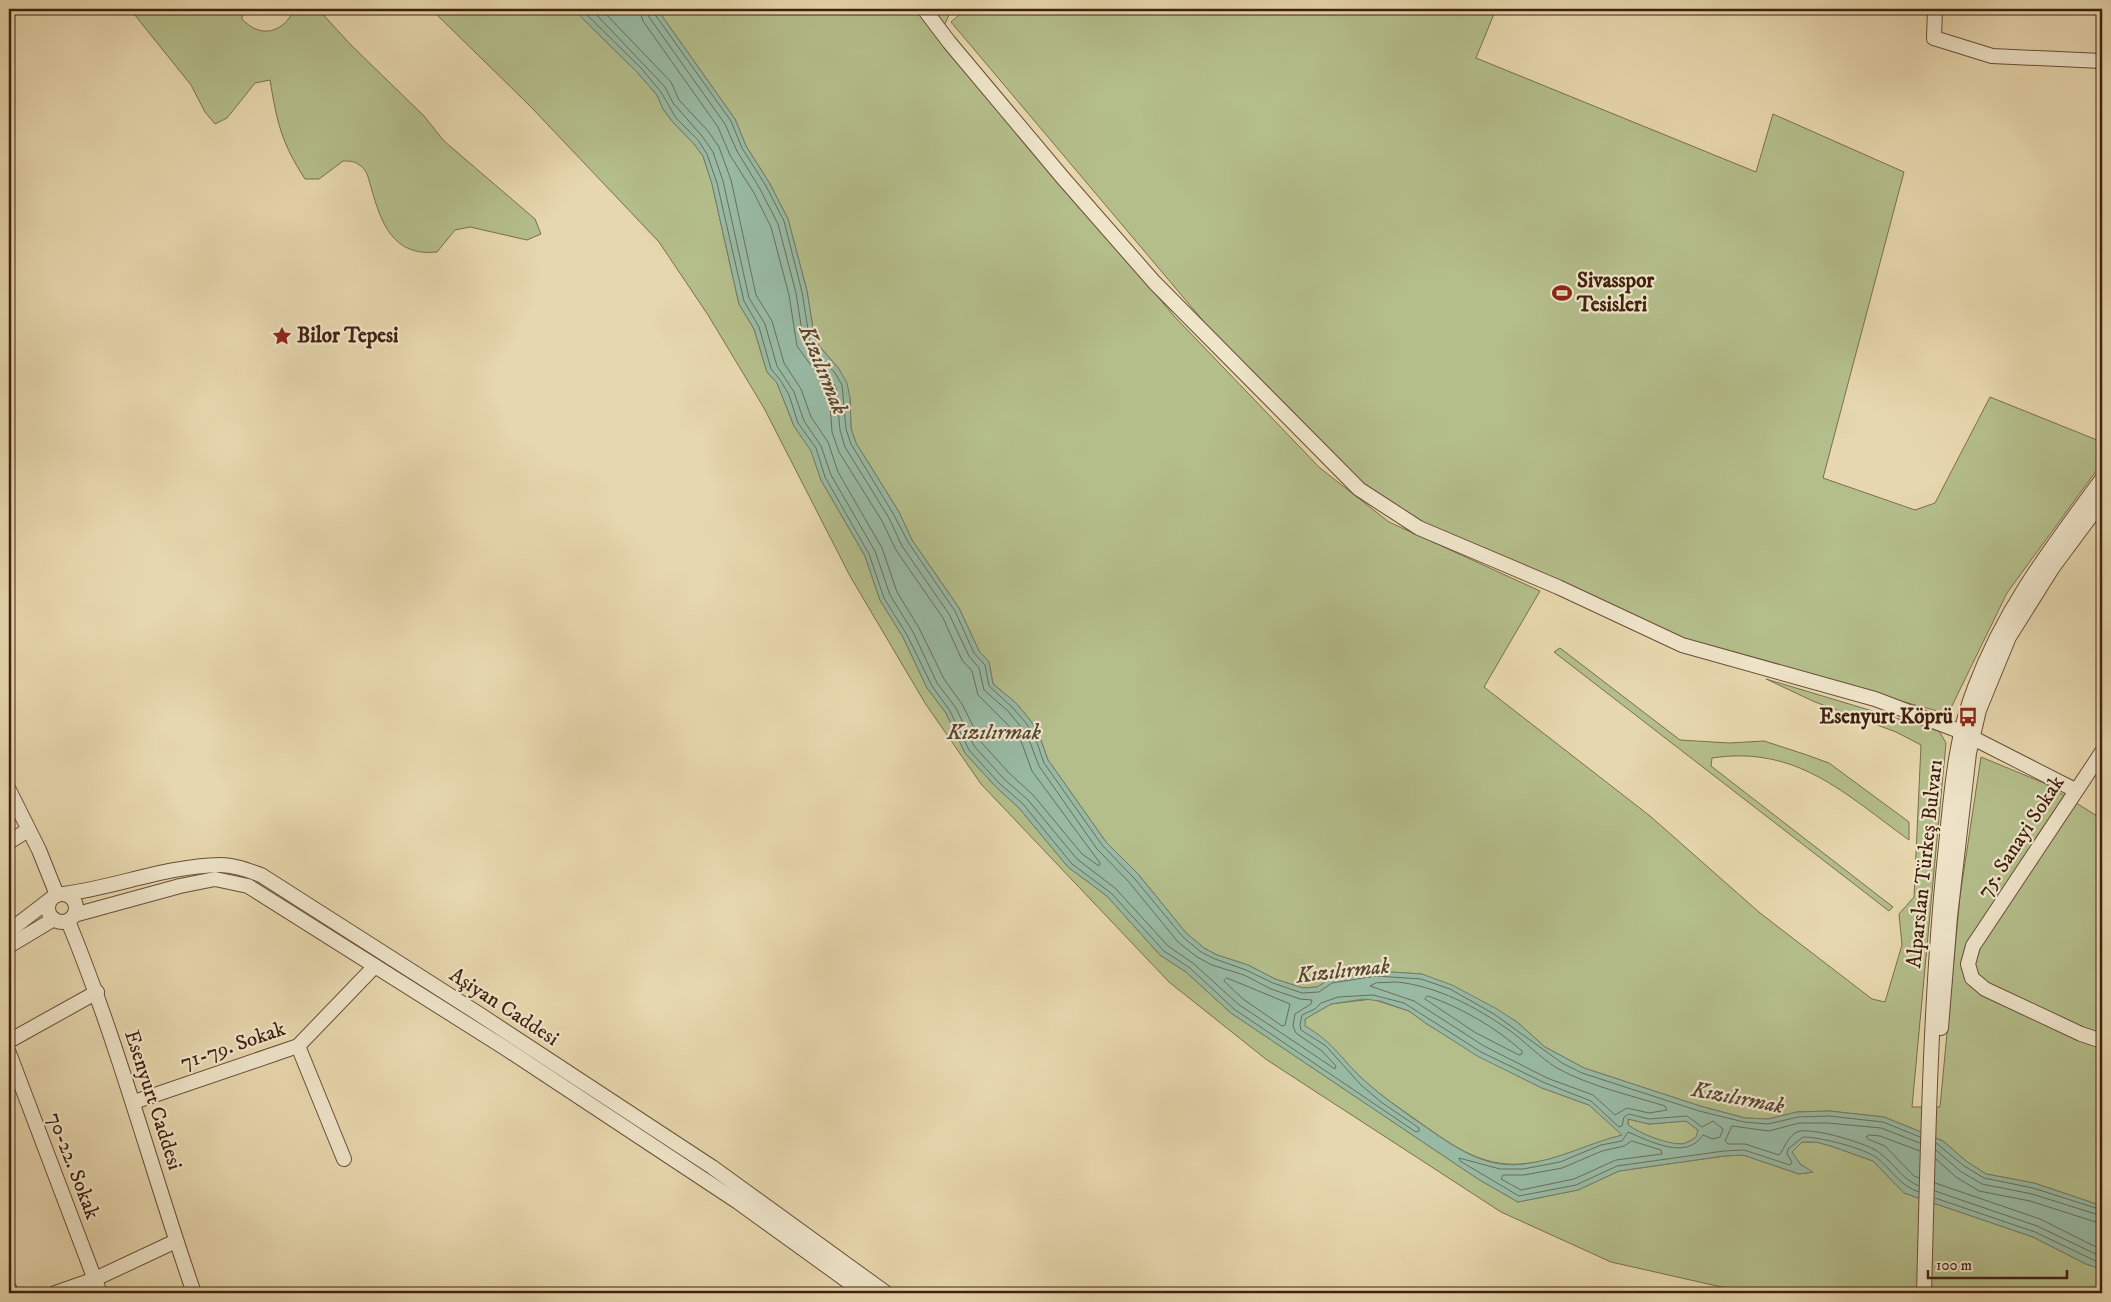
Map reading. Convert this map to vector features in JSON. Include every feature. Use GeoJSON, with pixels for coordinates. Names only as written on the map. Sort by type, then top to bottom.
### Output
{"type":"FeatureCollection","features":[{"type":"Feature","properties":{"kind":"street"},"geometry":{"type":"LineString","coordinates":[[924,9],[949,42],[1063,178],[1154,282],[1359,489],[1419,528],[1558,587],[1682,645],[1875,699],[1968,735],[2075,790]]}},
{"type":"Feature","properties":{"kind":"street"},"geometry":{"type":"LineString","coordinates":[[1935,9],[1934,38],[1992,56],[2102,61]]}},
{"type":"Feature","properties":{"kind":"street","name":"Alparslan Türkeş Bulvarı"},"geometry":{"type":"LineString","coordinates":[[1968,735],[1974,689],[1995,637],[2023,588],[2102,479]]}},
{"type":"Feature","properties":{"kind":"street","name":"Alparslan Türkeş Bulvarı"},"geometry":{"type":"LineString","coordinates":[[1924,1293],[1938,918],[1957,752],[1968,735],[2009,637],[2052,567],[2102,502]]}},
{"type":"Feature","properties":{"kind":"street","name":"75. Sanayi Sokak"},"geometry":{"type":"LineString","coordinates":[[2102,752],[1973,946],[1968,964],[1972,978],[1985,989],[2081,1034],[2102,1041]]}},
{"type":"Feature","properties":{"kind":"street"},"geometry":{"type":"LineString","coordinates":[[9,790],[58,896]]}},
{"type":"Feature","properties":{"kind":"street"},"geometry":{"type":"LineString","coordinates":[[9,842],[28,830]]}},
{"type":"Feature","properties":{"kind":"street","name":"Aşiyan Caddesi"},"geometry":{"type":"LineString","coordinates":[[58,896],[220,865],[238,867],[261,875],[476,1012],[712,1167],[780,1214],[886,1293]]}},
{"type":"Feature","properties":{"kind":"street","name":"Aşiyan Caddesi"},"geometry":{"type":"LineString","coordinates":[[9,946],[66,918],[180,886],[215,879],[248,886],[505,1048],[738,1202],[864,1293]]}},
{"type":"Feature","properties":{"kind":"street"},"geometry":{"type":"LineString","coordinates":[[58,896],[48,908],[66,918]]}},
{"type":"Feature","properties":{"kind":"street"},"geometry":{"type":"LineString","coordinates":[[9,932],[58,896]]}},
{"type":"Feature","properties":{"kind":"street","name":"Esenyurt Caddesi"},"geometry":{"type":"LineString","coordinates":[[58,896],[75,902],[66,918],[97,992],[194,1293]]}},
{"type":"Feature","properties":{"kind":"street","name":"71-79. Sokak"},"geometry":{"type":"LineString","coordinates":[[134,1102],[298,1046],[375,966]]}},
{"type":"Feature","properties":{"kind":"street"},"geometry":{"type":"LineString","coordinates":[[9,1041],[97,992]]}},
{"type":"Feature","properties":{"kind":"street"},"geometry":{"type":"LineString","coordinates":[[298,1046],[344,1159]]}},
{"type":"Feature","properties":{"kind":"street","name":"70-22. Sokak"},"geometry":{"type":"LineString","coordinates":[[9,1053],[100,1293]]}},
{"type":"Feature","properties":{"kind":"street","name":"Alparslan Türkeş Bulvarı"},"geometry":{"type":"LineString","coordinates":[[1930,1293],[1933,1082]]}},
{"type":"Feature","properties":{"kind":"street"},"geometry":{"type":"LineString","coordinates":[[55,1293],[94,1278],[176,1241]]}},
{"type":"Feature","properties":{"kind":"street"},"geometry":{"type":"LineString","coordinates":[[9,1288],[11,1293]]}},
{"type":"Feature","properties":{"kind":"shaded area"},"geometry":{"type":"Polygon","coordinates":[[[130,9],[242,9],[242,19],[246,23],[255,29],[270,31],[281,26],[300,9],[318,9],[350,44],[424,116],[444,141],[535,219],[541,234],[527,240],[470,227],[455,230],[437,252],[422,252],[410,249],[399,243],[391,235],[379,213],[367,174],[361,166],[355,162],[343,161],[319,179],[305,179],[290,154],[281,131],[270,80],[255,83],[227,118],[215,124],[205,112],[191,85],[130,9]]]}},
{"type":"Feature","properties":{"kind":"shaded area"},"geometry":{"type":"Polygon","coordinates":[[[431,9],[573,9],[637,72],[657,95],[663,109],[672,121],[703,156],[712,184],[739,304],[754,329],[767,372],[777,383],[794,426],[811,450],[821,480],[865,556],[880,600],[903,637],[927,688],[946,713],[965,753],[996,787],[1019,808],[1068,867],[1107,896],[1160,955],[1186,972],[1231,1013],[1478,1179],[1518,1202],[1578,1190],[1619,1171],[1724,1156],[1743,1155],[1799,1174],[1812,1172],[1800,1164],[1792,1152],[1802,1142],[1816,1142],[1873,1161],[1904,1193],[2033,1237],[2086,1264],[2102,1269],[2102,1293],[1748,1293],[1611,1262],[1501,1212],[1267,1060],[1169,982],[981,784],[925,703],[850,576],[764,408],[708,315],[659,242],[530,106],[431,9]]]}},
{"type":"Feature","properties":{"kind":"shaded area"},"geometry":{"type":"Polygon","coordinates":[[[657,9],[952,9],[939,36],[1174,316],[1320,468],[1389,522],[1540,591],[1484,687],[1650,816],[1760,913],[1872,999],[1885,1002],[1902,945],[1899,914],[1914,897],[1921,745],[1896,732],[1815,702],[1766,679],[1939,731],[1946,743],[1912,1107],[1940,1107],[1960,896],[1981,757],[2044,783],[2102,819],[2102,1206],[2034,1183],[1986,1174],[1966,1161],[1943,1141],[1884,1117],[1829,1111],[1797,1112],[1768,1119],[1745,1118],[1700,1106],[1584,1068],[1545,1047],[1517,1022],[1422,974],[1375,971],[1330,979],[1317,987],[1303,988],[1275,979],[1248,965],[1217,955],[1204,948],[1186,933],[1138,874],[1106,842],[1048,760],[1038,732],[1030,720],[1016,703],[993,684],[989,662],[979,651],[959,608],[912,540],[899,512],[856,443],[851,428],[850,398],[839,369],[815,341],[807,291],[788,219],[770,184],[746,146],[735,119],[657,9]]]}},
{"type":"Feature","properties":{"kind":"shaded area"},"geometry":{"type":"Polygon","coordinates":[[[966,9],[1496,9],[1476,58],[1756,172],[1773,114],[1904,172],[1823,478],[1915,510],[1935,503],[1990,397],[2097,440],[2102,433],[2102,463],[2007,593],[1948,714],[1687,642],[1403,513],[1360,483],[1205,323],[951,22],[966,9]]]}},
{"type":"Feature","properties":{"kind":"shaded area"},"geometry":{"type":"Polygon","coordinates":[[[1560,648],[1680,740],[1729,743],[1764,741],[1804,754],[1829,763],[1909,822],[1909,840],[1841,790],[1795,766],[1770,759],[1742,756],[1712,758],[1711,766],[1893,907],[1889,911],[1554,652],[1560,648]]]}},
{"type":"Feature","properties":{"kind":"shaded area"},"geometry":{"type":"Polygon","coordinates":[[[1372,999],[1409,1011],[1479,1056],[1542,1088],[1589,1105],[1623,1135],[1534,1163],[1505,1164],[1477,1157],[1464,1151],[1439,1136],[1378,1092],[1358,1075],[1330,1045],[1304,1026],[1305,1019],[1331,1004],[1372,999]]]}},
{"type":"Feature","properties":{"kind":"shaded area"},"geometry":{"type":"Polygon","coordinates":[[[1628,1119],[1649,1124],[1686,1121],[1698,1130],[1697,1137],[1682,1144],[1669,1143],[1633,1128],[1628,1125],[1628,1119]]]}},
{"type":"Feature","properties":{"kind":"water","name":"Kızılırmak"},"geometry":{"type":"Polygon","coordinates":[[[573,9],[657,9],[735,119],[746,146],[770,184],[788,219],[807,291],[815,341],[839,369],[847,383],[850,398],[851,428],[856,443],[899,512],[912,540],[959,608],[979,651],[989,662],[993,684],[1016,703],[1030,720],[1038,732],[1048,760],[1106,842],[1138,874],[1186,933],[1204,948],[1217,955],[1248,965],[1275,979],[1303,988],[1317,987],[1330,979],[1375,971],[1422,974],[1452,985],[1497,1009],[1517,1022],[1545,1047],[1584,1068],[1700,1106],[1745,1118],[1768,1119],[1797,1112],[1829,1111],[1884,1117],[1943,1141],[1966,1161],[1986,1174],[2034,1183],[2102,1206],[2102,1269],[2086,1264],[2033,1237],[1904,1193],[1873,1161],[1816,1142],[1802,1142],[1792,1152],[1800,1164],[1813,1172],[1799,1174],[1743,1155],[1724,1156],[1619,1171],[1578,1190],[1518,1202],[1478,1179],[1231,1013],[1186,972],[1160,955],[1107,896],[1068,867],[1019,808],[996,787],[965,753],[946,713],[927,688],[903,637],[880,600],[865,556],[821,480],[811,451],[794,426],[777,383],[767,372],[754,329],[739,304],[712,184],[703,156],[672,121],[663,109],[657,95],[637,72],[573,9]],[[1364,999],[1331,1004],[1305,1019],[1305,1026],[1324,1039],[1378,1092],[1452,1145],[1493,1163],[1508,1165],[1549,1159],[1622,1135],[1589,1105],[1542,1088],[1479,1057],[1409,1011],[1380,1001],[1364,999]],[[1628,1119],[1628,1125],[1640,1132],[1676,1144],[1686,1143],[1696,1137],[1698,1130],[1686,1121],[1649,1124],[1628,1119]]]}},
{"type":"Feature","properties":{"kind":"place","name":"Sivasspor Tesisleri"},"geometry":{"type":"Point","coordinates":[1562,293]}},
{"type":"Feature","properties":{"kind":"place","name":"Bilor Tepesi"},"geometry":{"type":"Point","coordinates":[282,336]}},
{"type":"Feature","properties":{"kind":"place","name":"Esenyurt Köprü"},"geometry":{"type":"Point","coordinates":[1968,717]}}]}
